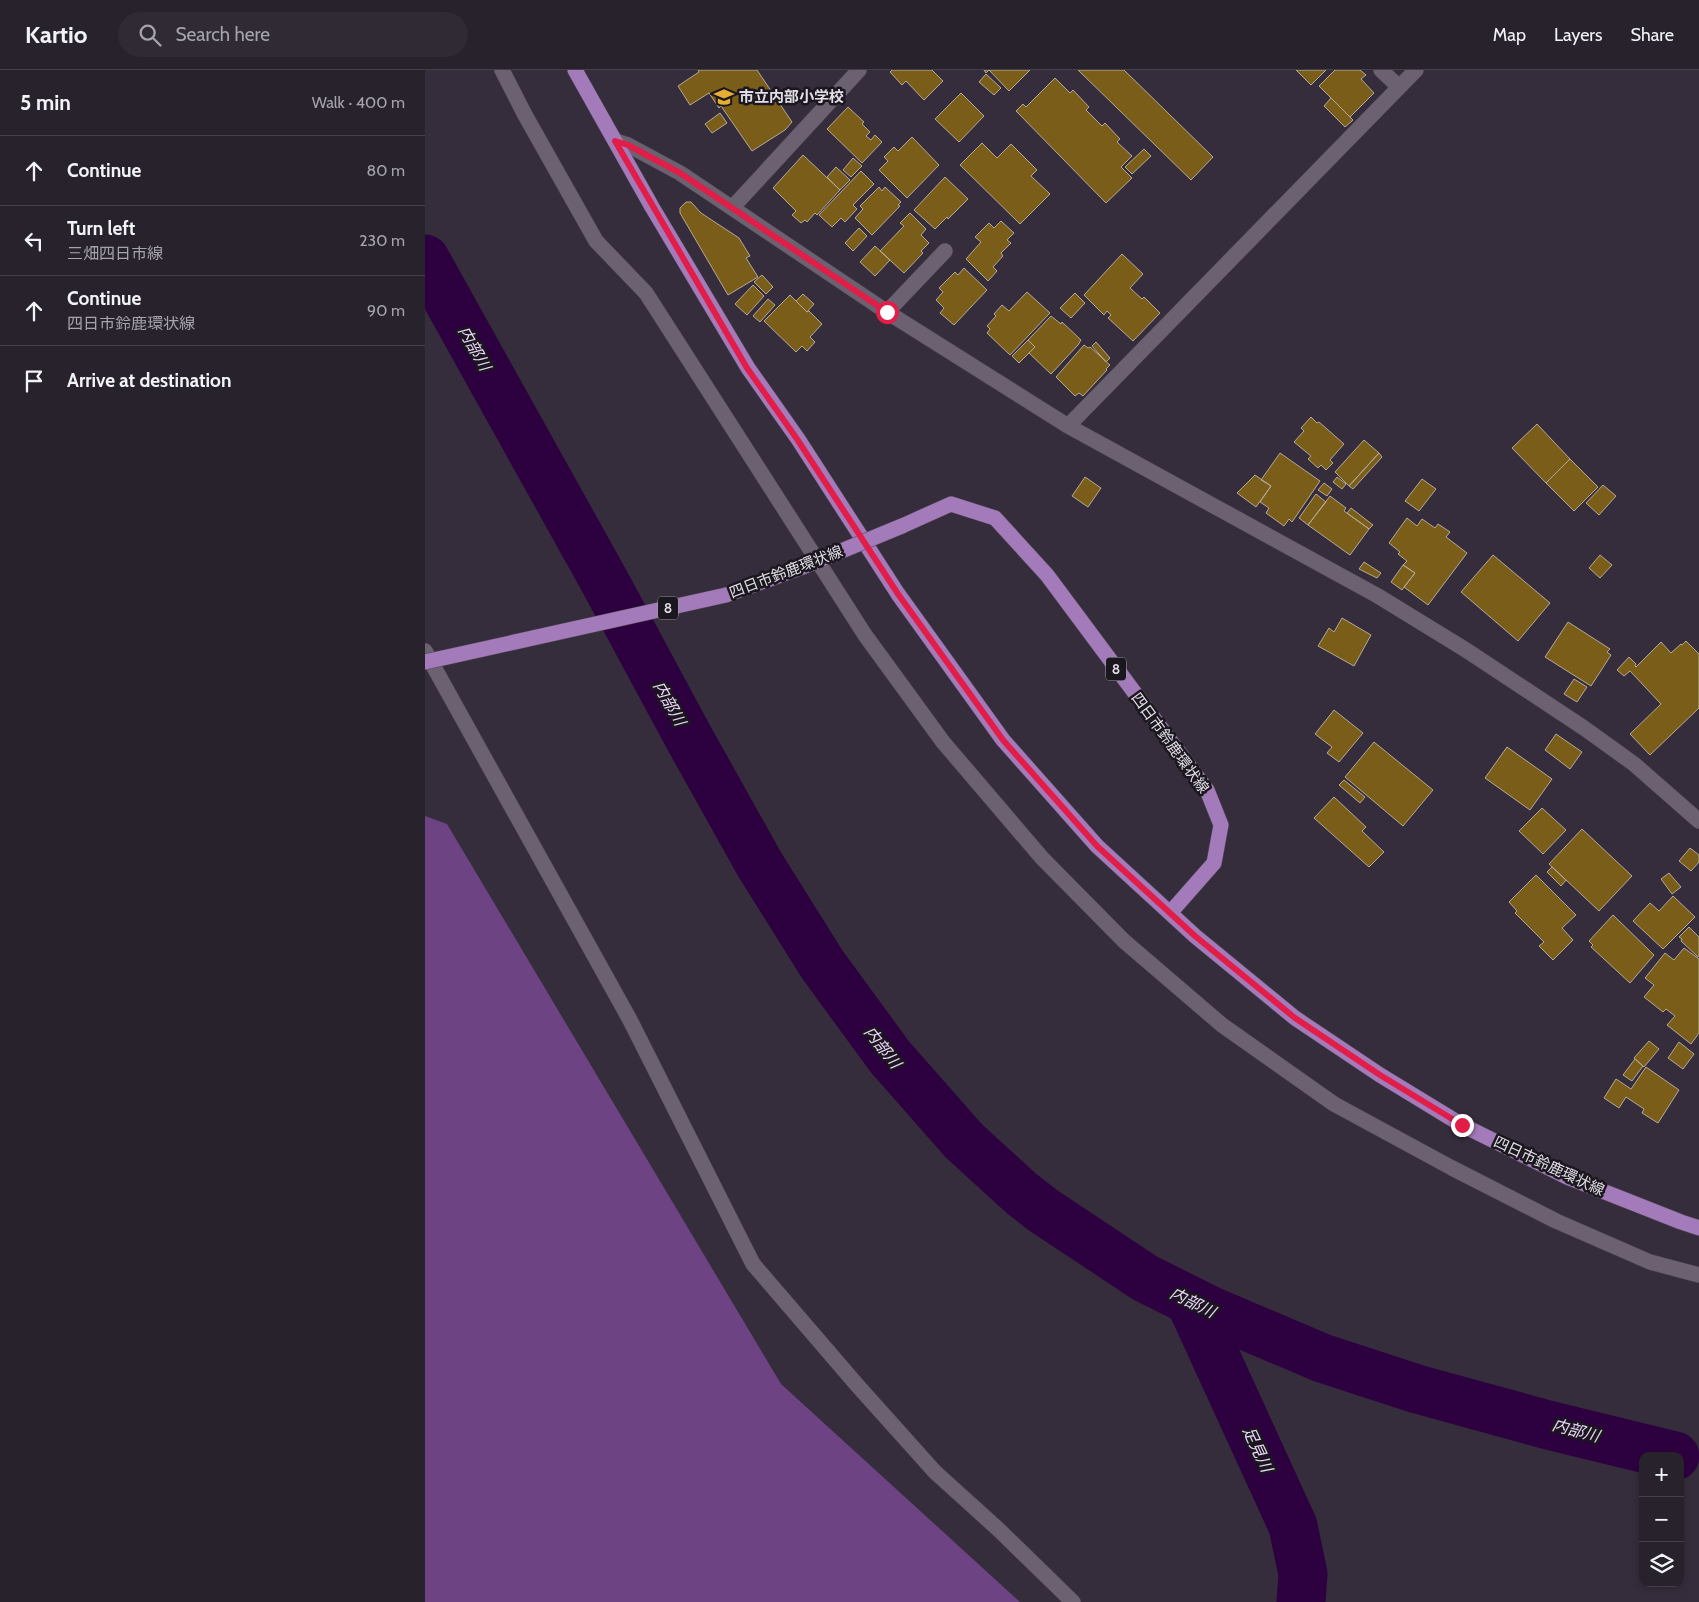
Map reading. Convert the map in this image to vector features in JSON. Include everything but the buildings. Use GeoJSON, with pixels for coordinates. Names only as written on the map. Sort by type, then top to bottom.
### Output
{"type":"FeatureCollection","features":[{"type":"Feature","properties":{"kind":"main road"},"geometry":{"type":"LineString","coordinates":[[575,70],[747,368],[797,439],[921,627],[1003,740],[1097,846],[1170,913]]}},
{"type":"Feature","properties":{"kind":"main road","name":"四日市鈴鹿環状線"},"geometry":{"type":"LineString","coordinates":[[425,662],[726,595],[800,568],[951,504],[995,518],[1047,575],[1207,790],[1221,825],[1214,863],[1170,913],[1195,936],[1295,1018],[1380,1075],[1462,1125],[1567,1177],[1699,1228]]}},
{"type":"Feature","properties":{"kind":"street"},"geometry":{"type":"LineString","coordinates":[[502,70],[525,115],[596,241],[646,293],[865,635],[943,742],[1042,858],[1124,941],[1222,1025],[1334,1104],[1451,1168],[1555,1221],[1650,1262],[1699,1275]]}},
{"type":"Feature","properties":{"kind":"street"},"geometry":{"type":"LineString","coordinates":[[732,208],[859,70]]}},
{"type":"Feature","properties":{"kind":"street"},"geometry":{"type":"LineString","coordinates":[[1381,70],[1399,88]]}},
{"type":"Feature","properties":{"kind":"street"},"geometry":{"type":"LineString","coordinates":[[1068,426],[1416,70]]}},
{"type":"Feature","properties":{"kind":"street"},"geometry":{"type":"LineString","coordinates":[[615,141],[628,145],[680,173],[887,312],[1068,426],[1378,596],[1466,650],[1584,728],[1634,764],[1699,821]]}},
{"type":"Feature","properties":{"kind":"street"},"geometry":{"type":"LineString","coordinates":[[887,312],[945,252]]}},
{"type":"Feature","properties":{"kind":"street"},"geometry":{"type":"LineString","coordinates":[[425,651],[630,1020],[753,1264],[935,1472],[998,1529],[1073,1602]]}},
{"type":"Feature","properties":{"kind":"shaded area"},"geometry":{"type":"Polygon","coordinates":[[[425,816],[447,824],[781,1384],[1020,1602],[425,1602],[425,816]]]}},
{"type":"Feature","properties":{"kind":"waterway","name":"内部川"},"geometry":{"type":"LineString","coordinates":[[425,259],[760,865],[822,964],[890,1057],[964,1141],[1022,1194],[1044,1211],[1145,1278],[1209,1310],[1322,1358],[1417,1389],[1548,1425],[1659,1452]]}},
{"type":"Feature","properties":{"kind":"waterway","name":"足見川"},"geometry":{"type":"LineString","coordinates":[[1190,1301],[1293,1526],[1303,1574],[1301,1602]]}},
{"type":"Feature","properties":{"kind":"place","name":"市立内部小学校"},"geometry":{"type":"Point","coordinates":[724,97]}},
{"type":"Feature","properties":{"kind":"route"},"geometry":{"type":"LineString","coordinates":[[887,312],[680,173],[628,145],[615,141],[747,368],[797,439],[898,594],[1003,740],[1097,846],[1195,936],[1295,1018],[1380,1075],[1462,1125]]}}]}
